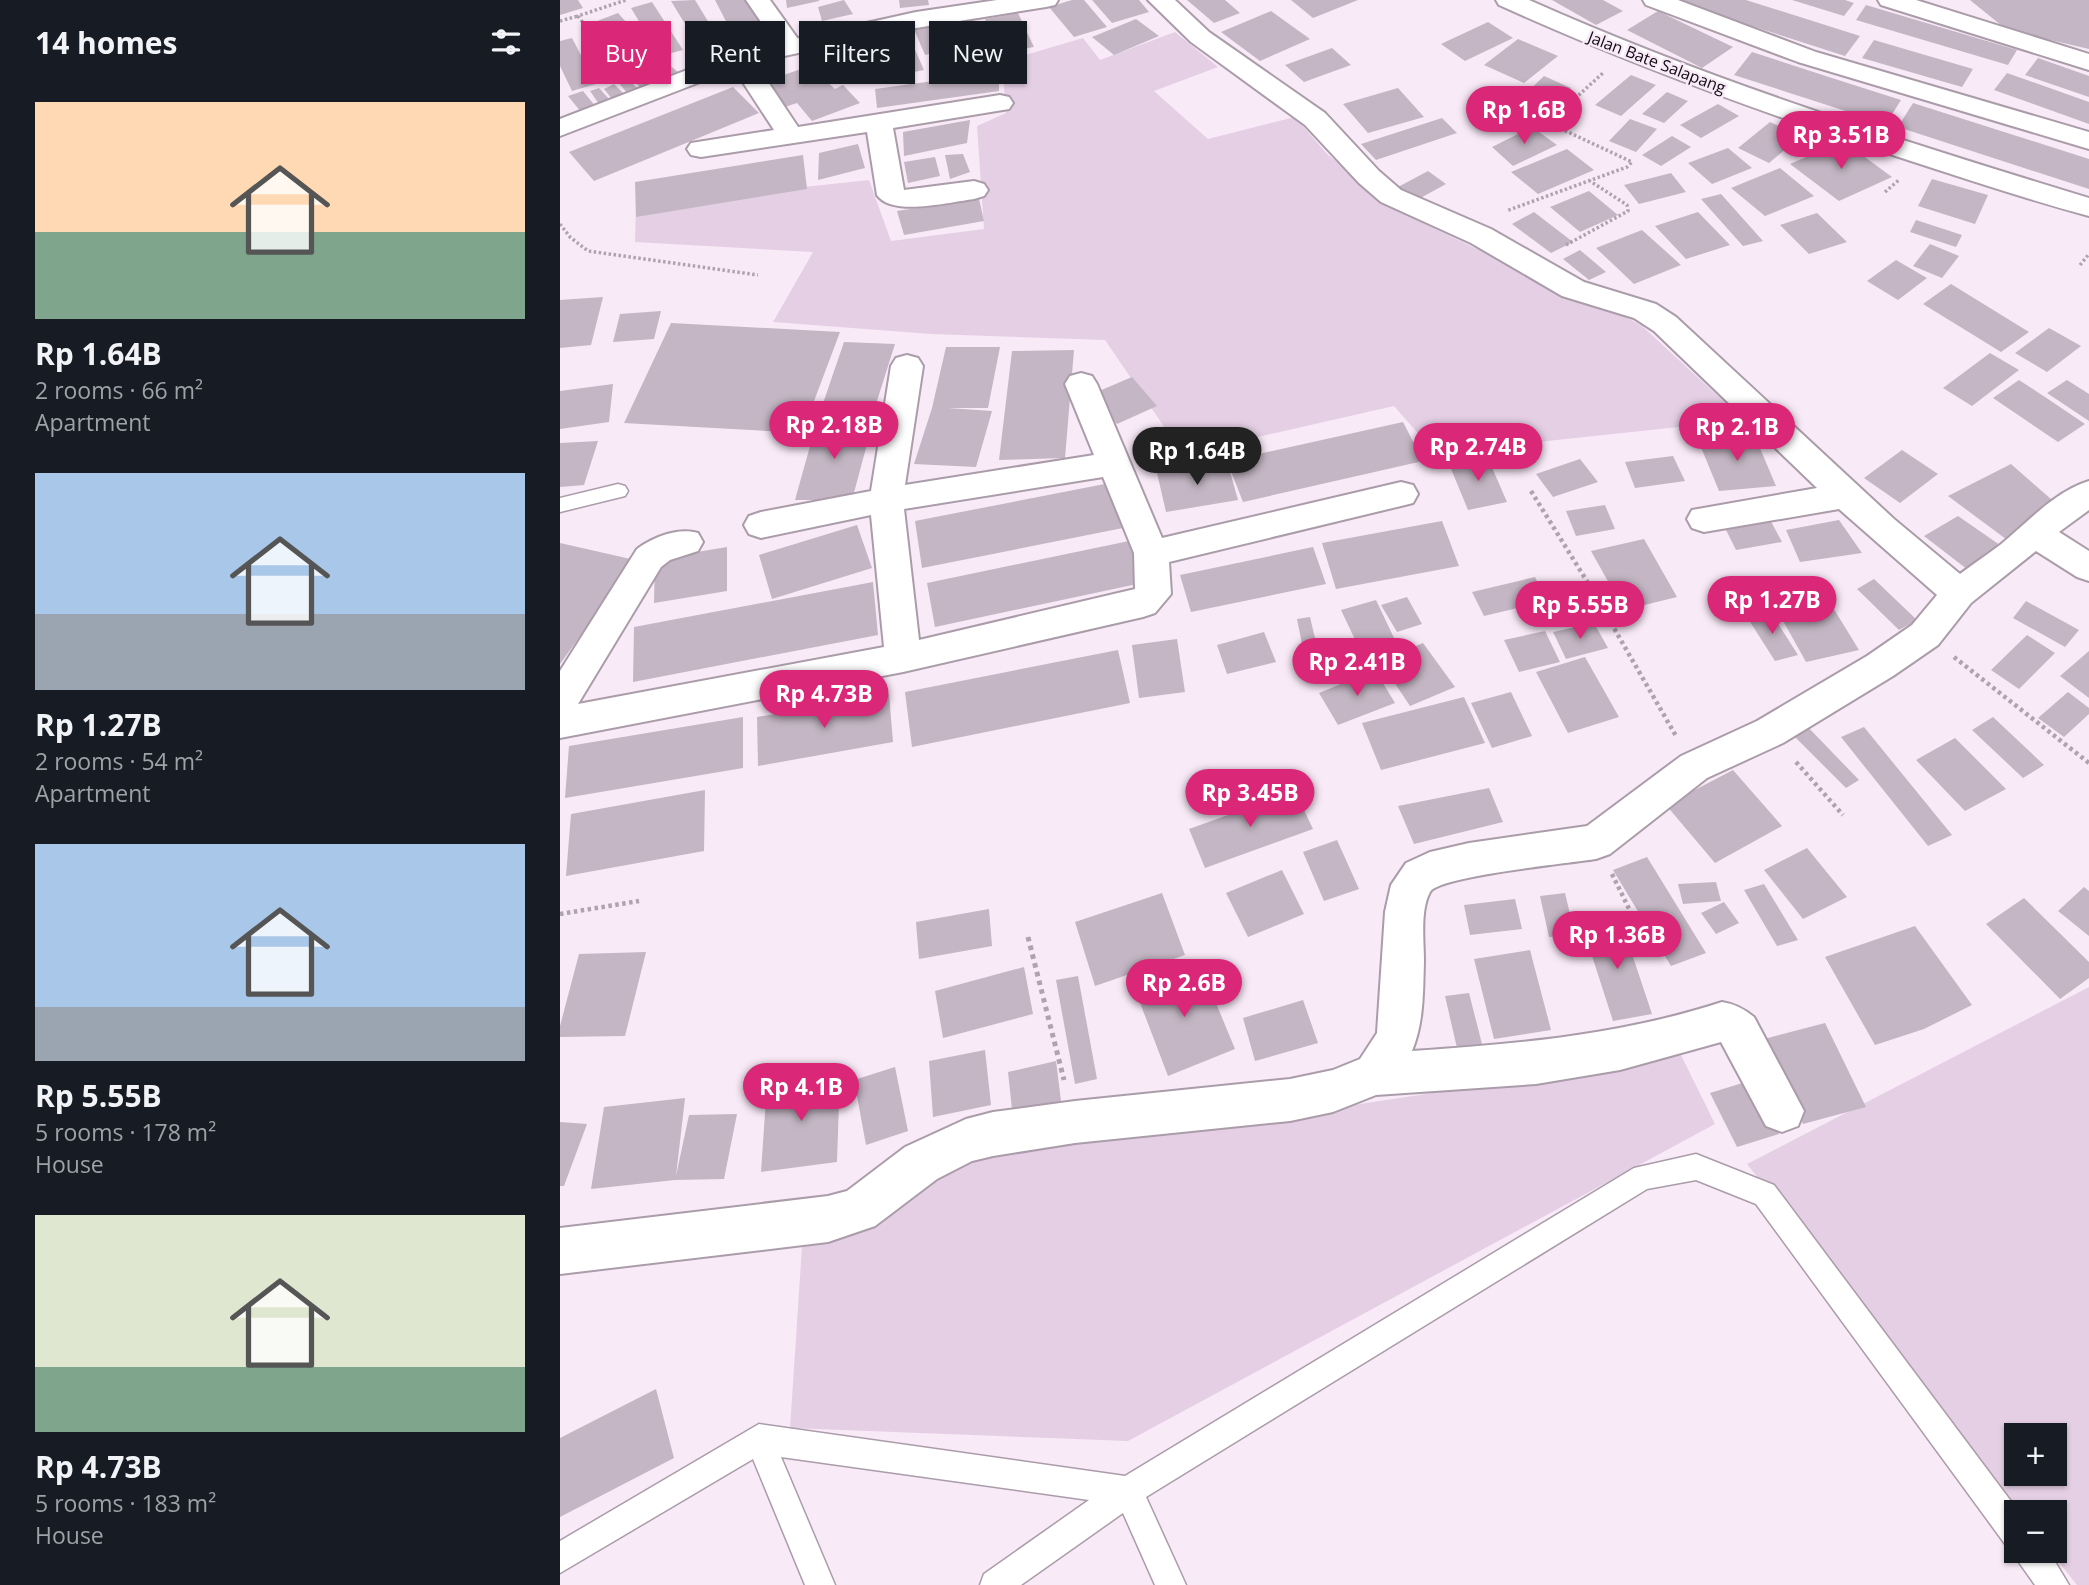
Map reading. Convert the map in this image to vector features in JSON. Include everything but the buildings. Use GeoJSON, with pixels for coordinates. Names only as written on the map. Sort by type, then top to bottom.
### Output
{"type":"FeatureCollection","features":[{"type":"Feature","properties":{"kind":"street"},"geometry":{"type":"LineString","coordinates":[[758,0],[790,46]]}},
{"type":"Feature","properties":{"kind":"street"},"geometry":{"type":"LineString","coordinates":[[785,47],[916,20],[1046,0]]}},
{"type":"Feature","properties":{"kind":"street"},"geometry":{"type":"LineString","coordinates":[[1160,0],[1200,37],[1315,119],[1369,177],[1391,196],[1482,236],[1573,289],[1626,303],[1665,324],[1696,351],[1843,496],[1911,556],[1959,593]]}},
{"type":"Feature","properties":{"kind":"street","name":"Jalan Bate Salapang"},"geometry":{"type":"LineString","coordinates":[[1508,0],[1625,52],[1822,122],[2089,207]]}},
{"type":"Feature","properties":{"kind":"street"},"geometry":{"type":"LineString","coordinates":[[1655,0],[1729,30],[1841,68],[2089,141]]}},
{"type":"Feature","properties":{"kind":"street"},"geometry":{"type":"LineString","coordinates":[[1891,0],[2089,62]]}},
{"type":"Feature","properties":{"kind":"street"},"geometry":{"type":"LineString","coordinates":[[560,128],[685,79]]}},
{"type":"Feature","properties":{"kind":"street"},"geometry":{"type":"LineString","coordinates":[[757,84],[791,136]]}},
{"type":"Feature","properties":{"kind":"street"},"geometry":{"type":"LineString","coordinates":[[701,149],[1000,103]]}},
{"type":"Feature","properties":{"kind":"street"},"geometry":{"type":"LineString","coordinates":[[879,123],[891,195],[903,199],[974,190]]}},
{"type":"Feature","properties":{"kind":"street"},"geometry":{"type":"LineString","coordinates":[[903,658],[886,500],[907,366]]}},
{"type":"Feature","properties":{"kind":"street"},"geometry":{"type":"LineString","coordinates":[[560,723],[903,658],[1143,603],[1153,594],[1151,553],[1081,383]]}},
{"type":"Feature","properties":{"kind":"street"},"geometry":{"type":"LineString","coordinates":[[761,525],[886,500],[1115,463]]}},
{"type":"Feature","properties":{"kind":"street"},"geometry":{"type":"LineString","coordinates":[[1375,1074],[1392,1048],[1398,1033],[1405,912],[1411,886],[1420,875],[1430,869],[1469,860],[1596,842],[1694,767],[1770,732],[1880,666],[1925,635],[1959,593],[2089,493]]}},
{"type":"Feature","properties":{"kind":"street"},"geometry":{"type":"LineString","coordinates":[[1151,553],[1401,494]]}},
{"type":"Feature","properties":{"kind":"street"},"geometry":{"type":"LineString","coordinates":[[1704,519],[1843,496]]}},
{"type":"Feature","properties":{"kind":"street"},"geometry":{"type":"LineString","coordinates":[[2034,533],[2089,568]]}},
{"type":"Feature","properties":{"kind":"street"},"geometry":{"type":"LineString","coordinates":[[560,702],[649,558],[658,551],[686,542]]}},
{"type":"Feature","properties":{"kind":"street"},"geometry":{"type":"LineString","coordinates":[[560,1251],[828,1219],[859,1210],[921,1163],[967,1141],[993,1134],[1075,1122],[1290,1100],[1333,1091],[1375,1074],[1536,1063],[1619,1050],[1689,1033],[1721,1022],[1729,1023],[1739,1031],[1782,1111]]}},
{"type":"Feature","properties":{"kind":"lane"},"geometry":{"type":"LineString","coordinates":[[560,505],[618,491]]}},
{"type":"Feature","properties":{"kind":"lane"},"geometry":{"type":"LineString","coordinates":[[995,1585],[1128,1491],[1643,1177],[1696,1167],[1765,1194],[2004,1517]]}},
{"type":"Feature","properties":{"kind":"lane"},"geometry":{"type":"LineString","coordinates":[[560,1558],[759,1439],[1128,1491]]}},
{"type":"Feature","properties":{"kind":"lane"},"geometry":{"type":"LineString","coordinates":[[759,1439],[820,1585]]}},
{"type":"Feature","properties":{"kind":"lane"},"geometry":{"type":"LineString","coordinates":[[1128,1491],[1171,1585]]}},
{"type":"Feature","properties":{"kind":"lane"},"geometry":{"type":"LineString","coordinates":[[2038,1563],[2054,1585]]}},
{"type":"Feature","properties":{"kind":"path"},"geometry":{"type":"LineString","coordinates":[[560,21],[625,0]]}},
{"type":"Feature","properties":{"kind":"path"},"geometry":{"type":"LineString","coordinates":[[578,16],[582,21]]}},
{"type":"Feature","properties":{"kind":"path"},"geometry":{"type":"LineString","coordinates":[[1549,122],[1625,52]]}},
{"type":"Feature","properties":{"kind":"path"},"geometry":{"type":"LineString","coordinates":[[1459,227],[1590,181],[1627,167],[1632,162],[1506,103]]}},
{"type":"Feature","properties":{"kind":"path"},"geometry":{"type":"LineString","coordinates":[[1531,264],[1628,211],[1627,205],[1590,181]]}},
{"type":"Feature","properties":{"kind":"path"},"geometry":{"type":"LineString","coordinates":[[560,224],[588,251],[758,275]]}},
{"type":"Feature","properties":{"kind":"path"},"geometry":{"type":"LineString","coordinates":[[2080,265],[2089,254]]}},
{"type":"Feature","properties":{"kind":"path"},"geometry":{"type":"LineString","coordinates":[[1531,491],[1588,583],[1694,767]]}},
{"type":"Feature","properties":{"kind":"path"},"geometry":{"type":"LineString","coordinates":[[1925,635],[2089,763]]}},
{"type":"Feature","properties":{"kind":"path"},"geometry":{"type":"LineString","coordinates":[[1770,732],[1843,815]]}},
{"type":"Feature","properties":{"kind":"path"},"geometry":{"type":"LineString","coordinates":[[1596,842],[1638,927]]}},
{"type":"Feature","properties":{"kind":"path"},"geometry":{"type":"LineString","coordinates":[[560,914],[639,901]]}},
{"type":"Feature","properties":{"kind":"path"},"geometry":{"type":"LineString","coordinates":[[1028,937],[1075,1122]]}},
{"type":"Feature","properties":{"kind":"shaded area"},"geometry":{"type":"Polygon","coordinates":[[[1175,32],[1218,67],[1154,91],[1208,139],[1295,117],[1327,154],[1394,209],[1510,265],[1610,308],[1642,326],[1744,420],[1435,453],[1394,406],[1236,442],[1226,430],[1167,431],[1105,340],[931,334],[773,322],[813,252],[635,242],[636,205],[869,180],[891,241],[984,229],[977,126],[1006,113],[1004,84],[1027,84],[1027,55],[1083,38],[1100,60],[1175,32]]]}},
{"type":"Feature","properties":{"kind":"shaded area"},"geometry":{"type":"Polygon","coordinates":[[[2089,987],[2089,1585],[2077,1585],[2060,1563],[2067,1563],[2067,1500],[2011,1500],[1747,1164],[2089,987]]]}},
{"type":"Feature","properties":{"kind":"shaded area"},"geometry":{"type":"Polygon","coordinates":[[[1681,1055],[1715,1124],[1128,1441],[790,1428],[802,1247],[995,1152],[1151,1136],[1681,1055]]]}}]}
